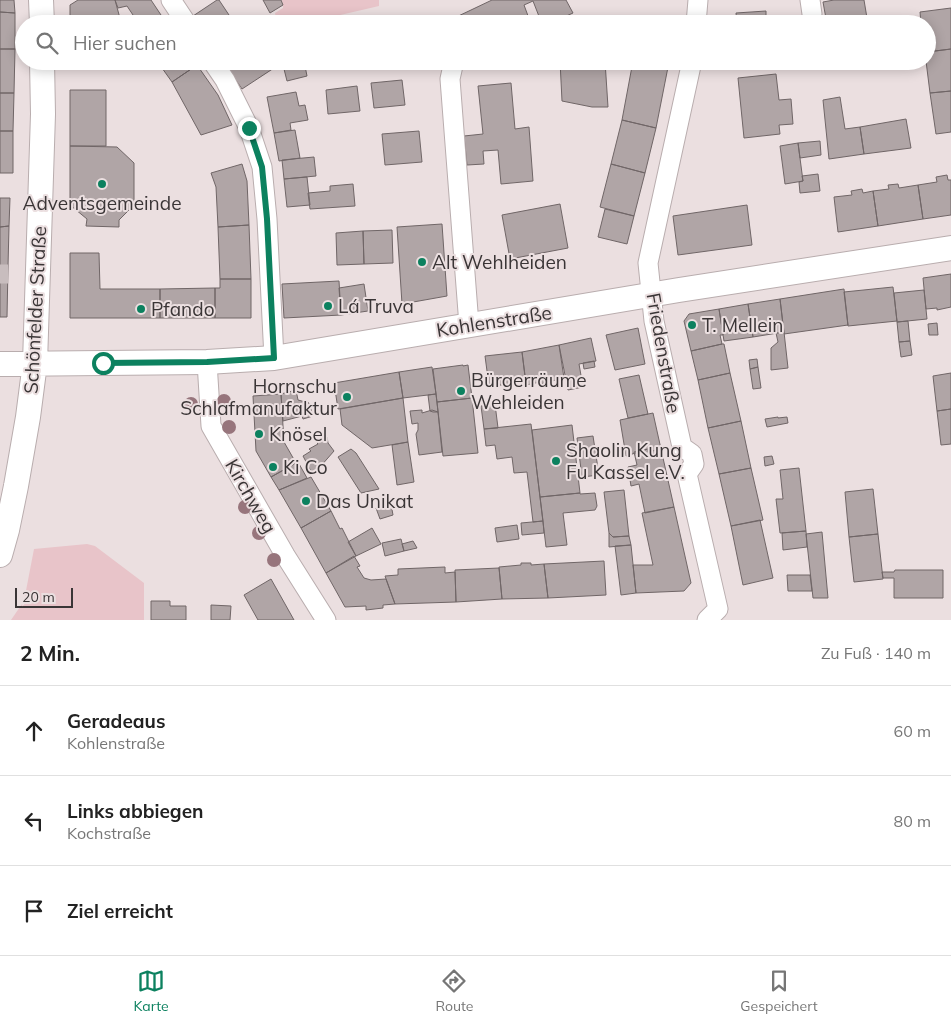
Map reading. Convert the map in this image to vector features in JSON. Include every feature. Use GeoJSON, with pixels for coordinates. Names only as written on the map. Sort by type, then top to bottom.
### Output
{"type":"FeatureCollection","features":[{"type":"Feature","properties":{"kind":"main road"},"geometry":{"type":"LineString","coordinates":[[41,0],[42,15]]}},
{"type":"Feature","properties":{"kind":"main road","name":"Schönfelder Straße"},"geometry":{"type":"LineString","coordinates":[[0,555],[16,486],[35,363],[43,114],[42,70]]}},
{"type":"Feature","properties":{"kind":"main road","name":"Kohlenstraße"},"geometry":{"type":"LineString","coordinates":[[0,364],[207,362],[274,358],[652,294],[951,248]]}},
{"type":"Feature","properties":{"kind":"street"},"geometry":{"type":"LineString","coordinates":[[170,0],[181,15]]}},
{"type":"Feature","properties":{"kind":"street"},"geometry":{"type":"LineString","coordinates":[[697,15],[698,0]]}},
{"type":"Feature","properties":{"kind":"street"},"geometry":{"type":"LineString","coordinates":[[218,70],[249,128],[262,167],[267,219],[274,358]]}},
{"type":"Feature","properties":{"kind":"street"},"geometry":{"type":"LineString","coordinates":[[452,70],[450,78],[469,325]]}},
{"type":"Feature","properties":{"kind":"street","name":"Friedenstraße"},"geometry":{"type":"LineString","coordinates":[[690,70],[648,263],[654,321],[682,447],[692,454],[694,464],[688,474],[712,615]]}},
{"type":"Feature","properties":{"kind":"street","name":"Kirchweg"},"geometry":{"type":"LineString","coordinates":[[207,362],[212,426],[285,556],[326,620]]}},
{"type":"Feature","properties":{"kind":"shaded area"},"geometry":{"type":"Polygon","coordinates":[[[282,0],[379,0],[379,6],[340,15],[275,15],[275,13],[283,8],[282,0]]]}},
{"type":"Feature","properties":{"kind":"shaded area"},"geometry":{"type":"Polygon","coordinates":[[[87,544],[95,546],[144,583],[144,620],[11,620],[24,601],[34,549],[87,544]]]}},
{"type":"Feature","properties":{"kind":"building"},"geometry":{"type":"Polygon","coordinates":[[[0,0],[14,0],[15,13],[0,12],[0,0]]]}},
{"type":"Feature","properties":{"kind":"building"},"geometry":{"type":"Polygon","coordinates":[[[78,0],[115,0],[119,15],[70,15],[70,5],[78,0]]]}},
{"type":"Feature","properties":{"kind":"building"},"geometry":{"type":"Polygon","coordinates":[[[115,0],[151,0],[161,15],[133,15],[127,6],[118,8],[115,0]]]}},
{"type":"Feature","properties":{"kind":"building"},"geometry":{"type":"Polygon","coordinates":[[[219,0],[229,15],[194,15],[219,0]]]}},
{"type":"Feature","properties":{"kind":"building"},"geometry":{"type":"Polygon","coordinates":[[[263,0],[281,0],[283,5],[270,13],[263,0]]]}},
{"type":"Feature","properties":{"kind":"building"},"geometry":{"type":"Polygon","coordinates":[[[492,0],[566,0],[573,13],[569,15],[538,15],[533,1],[524,5],[528,15],[460,15],[492,0]]]}},
{"type":"Feature","properties":{"kind":"building"},"geometry":{"type":"Polygon","coordinates":[[[864,0],[866,15],[825,15],[823,2],[864,0]]]}},
{"type":"Feature","properties":{"kind":"building"},"geometry":{"type":"Polygon","coordinates":[[[951,8],[951,49],[936,51],[936,15],[920,15],[920,12],[951,8]]]}},
{"type":"Feature","properties":{"kind":"building"},"geometry":{"type":"Polygon","coordinates":[[[766,11],[766,15],[736,15],[736,13],[766,11]]]}},
{"type":"Feature","properties":{"kind":"building"},"geometry":{"type":"Polygon","coordinates":[[[0,12],[15,13],[15,49],[0,49],[0,12]]]}},
{"type":"Feature","properties":{"kind":"building"},"geometry":{"type":"Polygon","coordinates":[[[0,49],[15,49],[14,93],[0,93],[0,49]]]}},
{"type":"Feature","properties":{"kind":"building"},"geometry":{"type":"Polygon","coordinates":[[[951,49],[951,91],[930,93],[927,70],[936,70],[936,51],[951,49]]]}},
{"type":"Feature","properties":{"kind":"building"},"geometry":{"type":"Polygon","coordinates":[[[163,70],[190,70],[172,82],[163,70]]]}},
{"type":"Feature","properties":{"kind":"building"},"geometry":{"type":"Polygon","coordinates":[[[190,70],[200,70],[218,95],[232,125],[201,135],[172,82],[190,70]]]}},
{"type":"Feature","properties":{"kind":"building"},"geometry":{"type":"Polygon","coordinates":[[[229,70],[271,70],[242,89],[229,70]]]}},
{"type":"Feature","properties":{"kind":"building"},"geometry":{"type":"Polygon","coordinates":[[[284,70],[306,70],[307,76],[287,81],[284,70]]]}},
{"type":"Feature","properties":{"kind":"building"},"geometry":{"type":"Polygon","coordinates":[[[560,70],[606,70],[608,107],[592,107],[562,101],[560,70]]]}},
{"type":"Feature","properties":{"kind":"building"},"geometry":{"type":"Polygon","coordinates":[[[631,70],[667,70],[656,128],[622,120],[631,70]]]}},
{"type":"Feature","properties":{"kind":"building"},"geometry":{"type":"Polygon","coordinates":[[[776,74],[779,100],[791,99],[793,124],[779,125],[780,134],[744,138],[738,78],[776,74]]]}},
{"type":"Feature","properties":{"kind":"building"},"geometry":{"type":"Polygon","coordinates":[[[402,80],[405,105],[374,108],[371,83],[402,80]]]}},
{"type":"Feature","properties":{"kind":"building"},"geometry":{"type":"Polygon","coordinates":[[[511,83],[515,129],[529,127],[533,181],[501,184],[498,150],[483,151],[484,164],[467,165],[464,136],[483,134],[478,86],[511,83]]]}},
{"type":"Feature","properties":{"kind":"building"},"geometry":{"type":"Polygon","coordinates":[[[357,86],[360,111],[328,114],[326,90],[357,86]]]}},
{"type":"Feature","properties":{"kind":"building"},"geometry":{"type":"Polygon","coordinates":[[[70,90],[106,90],[106,146],[70,146],[70,90]]]}},
{"type":"Feature","properties":{"kind":"building"},"geometry":{"type":"Polygon","coordinates":[[[951,91],[951,132],[936,134],[930,93],[951,91]]]}},
{"type":"Feature","properties":{"kind":"building"},"geometry":{"type":"Polygon","coordinates":[[[296,92],[299,106],[305,105],[308,120],[290,123],[291,130],[274,133],[267,97],[296,92]]]}},
{"type":"Feature","properties":{"kind":"building"},"geometry":{"type":"Polygon","coordinates":[[[0,93],[14,93],[13,131],[0,131],[0,93]]]}},
{"type":"Feature","properties":{"kind":"building"},"geometry":{"type":"Polygon","coordinates":[[[840,97],[845,129],[860,127],[864,154],[829,159],[823,100],[840,97]]]}},
{"type":"Feature","properties":{"kind":"building"},"geometry":{"type":"Polygon","coordinates":[[[906,119],[911,148],[864,154],[860,127],[906,119]]]}},
{"type":"Feature","properties":{"kind":"building"},"geometry":{"type":"Polygon","coordinates":[[[622,120],[656,128],[645,173],[611,164],[622,120]]]}},
{"type":"Feature","properties":{"kind":"building"},"geometry":{"type":"Polygon","coordinates":[[[295,130],[300,158],[279,161],[274,133],[295,130]]]}},
{"type":"Feature","properties":{"kind":"building"},"geometry":{"type":"Polygon","coordinates":[[[0,131],[13,131],[13,173],[0,173],[0,131]]]}},
{"type":"Feature","properties":{"kind":"building"},"geometry":{"type":"Polygon","coordinates":[[[419,131],[422,162],[385,165],[382,134],[419,131]]]}},
{"type":"Feature","properties":{"kind":"building"},"geometry":{"type":"Polygon","coordinates":[[[820,141],[821,155],[800,158],[798,143],[820,141]]]}},
{"type":"Feature","properties":{"kind":"building"},"geometry":{"type":"Polygon","coordinates":[[[798,143],[803,181],[785,184],[780,146],[798,143]]]}},
{"type":"Feature","properties":{"kind":"building","name":"Adventsgemeinde"},"geometry":{"type":"Polygon","coordinates":[[[70,146],[117,147],[134,163],[134,205],[119,220],[119,227],[86,226],[87,219],[70,205],[70,146]]]}},
{"type":"Feature","properties":{"kind":"building"},"geometry":{"type":"Polygon","coordinates":[[[314,157],[316,176],[284,179],[282,160],[314,157]]]}},
{"type":"Feature","properties":{"kind":"building"},"geometry":{"type":"Polygon","coordinates":[[[242,164],[247,181],[249,225],[218,227],[216,187],[211,173],[242,164]]]}},
{"type":"Feature","properties":{"kind":"building"},"geometry":{"type":"Polygon","coordinates":[[[611,164],[645,173],[634,216],[600,207],[611,164]]]}},
{"type":"Feature","properties":{"kind":"building"},"geometry":{"type":"Polygon","coordinates":[[[818,174],[820,191],[800,193],[799,182],[803,181],[802,176],[818,174]]]}},
{"type":"Feature","properties":{"kind":"building"},"geometry":{"type":"Polygon","coordinates":[[[947,175],[948,180],[951,180],[951,215],[923,219],[918,185],[937,182],[936,177],[947,175]]]}},
{"type":"Feature","properties":{"kind":"building"},"geometry":{"type":"Polygon","coordinates":[[[307,177],[310,205],[287,207],[284,179],[307,177]]]}},
{"type":"Feature","properties":{"kind":"building"},"geometry":{"type":"Polygon","coordinates":[[[353,184],[355,206],[310,209],[308,193],[330,191],[330,186],[353,184]]]}},
{"type":"Feature","properties":{"kind":"building"},"geometry":{"type":"Polygon","coordinates":[[[898,184],[899,188],[918,185],[923,219],[878,226],[873,191],[889,189],[888,185],[898,184]]]}},
{"type":"Feature","properties":{"kind":"building"},"geometry":{"type":"Polygon","coordinates":[[[862,189],[863,193],[873,191],[878,226],[838,232],[834,197],[852,195],[851,191],[862,189]]]}},
{"type":"Feature","properties":{"kind":"building"},"geometry":{"type":"Polygon","coordinates":[[[0,198],[10,198],[9,226],[0,227],[0,198]]]}},
{"type":"Feature","properties":{"kind":"building"},"geometry":{"type":"Polygon","coordinates":[[[560,204],[568,248],[510,259],[502,215],[560,204]]]}},
{"type":"Feature","properties":{"kind":"building"},"geometry":{"type":"Polygon","coordinates":[[[747,205],[752,245],[678,255],[673,216],[747,205]]]}},
{"type":"Feature","properties":{"kind":"building"},"geometry":{"type":"Polygon","coordinates":[[[605,209],[634,216],[627,244],[598,237],[605,209]]]}},
{"type":"Feature","properties":{"kind":"building","name":"Alt Wehlheiden"},"geometry":{"type":"Polygon","coordinates":[[[442,224],[447,296],[402,304],[397,227],[442,224]]]}},
{"type":"Feature","properties":{"kind":"building"},"geometry":{"type":"Polygon","coordinates":[[[249,225],[251,279],[220,279],[218,227],[249,225]]]}},
{"type":"Feature","properties":{"kind":"building"},"geometry":{"type":"Polygon","coordinates":[[[9,226],[8,267],[0,267],[0,227],[9,226]]]}},
{"type":"Feature","properties":{"kind":"building"},"geometry":{"type":"Polygon","coordinates":[[[392,230],[393,263],[364,264],[363,231],[392,230]]]}},
{"type":"Feature","properties":{"kind":"building"},"geometry":{"type":"Polygon","coordinates":[[[363,231],[364,264],[337,265],[336,233],[363,231]]]}},
{"type":"Feature","properties":{"kind":"building"},"geometry":{"type":"Polygon","coordinates":[[[70,253],[99,253],[100,289],[160,289],[160,318],[70,318],[70,253]]]}},
{"type":"Feature","properties":{"kind":"building"},"geometry":{"type":"Polygon","coordinates":[[[0,267],[8,267],[7,317],[0,317],[0,267]]]}},
{"type":"Feature","properties":{"kind":"building"},"geometry":{"type":"Polygon","coordinates":[[[951,274],[951,307],[937,310],[937,308],[926,309],[923,278],[951,274]]]}},
{"type":"Feature","properties":{"kind":"building"},"geometry":{"type":"Polygon","coordinates":[[[220,279],[251,279],[251,318],[215,318],[215,288],[220,288],[220,279]]]}},
{"type":"Feature","properties":{"kind":"building"},"geometry":{"type":"Polygon","coordinates":[[[339,281],[341,315],[284,318],[282,284],[339,281]]]}},
{"type":"Feature","properties":{"kind":"building"},"geometry":{"type":"Polygon","coordinates":[[[364,284],[368,311],[341,315],[339,288],[364,284]]]}},
{"type":"Feature","properties":{"kind":"building"},"geometry":{"type":"Polygon","coordinates":[[[893,287],[897,321],[848,326],[844,292],[893,287]]]}},
{"type":"Feature","properties":{"kind":"building"},"geometry":{"type":"Polygon","coordinates":[[[215,288],[215,318],[160,318],[160,289],[215,288]]]}},
{"type":"Feature","properties":{"kind":"building"},"geometry":{"type":"Polygon","coordinates":[[[844,289],[848,325],[784,334],[780,299],[844,289]]]}},
{"type":"Feature","properties":{"kind":"building"},"geometry":{"type":"Polygon","coordinates":[[[924,290],[927,319],[897,322],[894,293],[924,290]]]}},
{"type":"Feature","properties":{"kind":"building"},"geometry":{"type":"Polygon","coordinates":[[[780,299],[784,332],[753,337],[748,304],[780,299]]]}},
{"type":"Feature","properties":{"kind":"building"},"geometry":{"type":"Polygon","coordinates":[[[748,304],[753,337],[724,341],[719,309],[748,304]]]}},
{"type":"Feature","properties":{"kind":"building"},"geometry":{"type":"Polygon","coordinates":[[[719,309],[723,335],[720,335],[722,344],[691,351],[684,321],[689,314],[719,309]]]}},
{"type":"Feature","properties":{"kind":"building"},"geometry":{"type":"Polygon","coordinates":[[[908,321],[910,341],[899,342],[897,322],[908,321]]]}},
{"type":"Feature","properties":{"kind":"building"},"geometry":{"type":"Polygon","coordinates":[[[937,323],[938,335],[929,335],[928,324],[937,323]]]}},
{"type":"Feature","properties":{"kind":"building"},"geometry":{"type":"Polygon","coordinates":[[[638,328],[645,364],[615,370],[606,335],[638,328]]]}},
{"type":"Feature","properties":{"kind":"building"},"geometry":{"type":"Polygon","coordinates":[[[784,332],[788,368],[771,370],[771,348],[778,342],[776,333],[784,332]]]}},
{"type":"Feature","properties":{"kind":"building"},"geometry":{"type":"Polygon","coordinates":[[[591,338],[596,361],[579,364],[583,387],[568,390],[559,345],[591,338]]]}},
{"type":"Feature","properties":{"kind":"building"},"geometry":{"type":"Polygon","coordinates":[[[910,341],[912,355],[901,357],[899,342],[910,341]]]}},
{"type":"Feature","properties":{"kind":"building"},"geometry":{"type":"Polygon","coordinates":[[[724,344],[730,373],[698,380],[691,351],[724,344]]]}},
{"type":"Feature","properties":{"kind":"building"},"geometry":{"type":"Polygon","coordinates":[[[559,345],[564,378],[540,384],[540,382],[526,385],[522,352],[559,345]]]}},
{"type":"Feature","properties":{"kind":"building"},"geometry":{"type":"Polygon","coordinates":[[[522,352],[526,383],[489,386],[485,356],[522,352]]]}},
{"type":"Feature","properties":{"kind":"building"},"geometry":{"type":"Polygon","coordinates":[[[757,359],[758,367],[750,369],[749,360],[757,359]]]}},
{"type":"Feature","properties":{"kind":"building"},"geometry":{"type":"Polygon","coordinates":[[[594,361],[595,367],[584,369],[583,363],[594,361]]]}},
{"type":"Feature","properties":{"kind":"building"},"geometry":{"type":"Polygon","coordinates":[[[468,365],[472,398],[437,402],[433,369],[468,365]]]}},
{"type":"Feature","properties":{"kind":"building"},"geometry":{"type":"Polygon","coordinates":[[[432,367],[436,394],[403,398],[399,372],[432,367]]]}},
{"type":"Feature","properties":{"kind":"building"},"geometry":{"type":"Polygon","coordinates":[[[758,367],[761,388],[753,389],[750,369],[758,367]]]}},
{"type":"Feature","properties":{"kind":"building"},"geometry":{"type":"Polygon","coordinates":[[[399,372],[403,398],[338,409],[334,383],[399,372]]]}},
{"type":"Feature","properties":{"kind":"building"},"geometry":{"type":"Polygon","coordinates":[[[730,373],[741,421],[708,428],[698,380],[730,373]]]}},
{"type":"Feature","properties":{"kind":"building"},"geometry":{"type":"Polygon","coordinates":[[[951,373],[951,409],[937,411],[933,376],[951,373]]]}},
{"type":"Feature","properties":{"kind":"building"},"geometry":{"type":"Polygon","coordinates":[[[639,375],[648,414],[628,418],[619,379],[639,375]]]}},
{"type":"Feature","properties":{"kind":"building"},"geometry":{"type":"Polygon","coordinates":[[[296,390],[298,400],[309,403],[313,416],[303,419],[302,416],[283,421],[281,394],[296,390]]]}},
{"type":"Feature","properties":{"kind":"building"},"geometry":{"type":"Polygon","coordinates":[[[281,394],[284,442],[296,463],[271,477],[256,451],[253,396],[281,394]]]}},
{"type":"Feature","properties":{"kind":"building"},"geometry":{"type":"Polygon","coordinates":[[[436,394],[438,412],[433,412],[430,411],[428,395],[436,394]]]}},
{"type":"Feature","properties":{"kind":"building"},"geometry":{"type":"Polygon","coordinates":[[[403,398],[408,442],[372,448],[342,425],[340,409],[403,398]]]}},
{"type":"Feature","properties":{"kind":"building"},"geometry":{"type":"Polygon","coordinates":[[[472,398],[478,453],[443,456],[437,402],[472,398]]]}},
{"type":"Feature","properties":{"kind":"building"},"geometry":{"type":"Polygon","coordinates":[[[495,404],[498,428],[484,429],[481,406],[495,404]]]}},
{"type":"Feature","properties":{"kind":"building"},"geometry":{"type":"Polygon","coordinates":[[[951,409],[951,444],[941,445],[937,411],[951,409]]]}},
{"type":"Feature","properties":{"kind":"building"},"geometry":{"type":"Polygon","coordinates":[[[422,410],[422,413],[432,410],[438,412],[442,452],[419,455],[416,434],[418,423],[412,424],[410,411],[422,410]]]}},
{"type":"Feature","properties":{"kind":"building"},"geometry":{"type":"Polygon","coordinates":[[[653,413],[661,449],[648,452],[648,449],[626,456],[620,420],[653,413]]]}},
{"type":"Feature","properties":{"kind":"building"},"geometry":{"type":"Polygon","coordinates":[[[787,417],[788,423],[767,427],[765,419],[787,417]]]}},
{"type":"Feature","properties":{"kind":"building"},"geometry":{"type":"Polygon","coordinates":[[[741,421],[751,468],[719,474],[708,428],[741,421]]]}},
{"type":"Feature","properties":{"kind":"building"},"geometry":{"type":"Polygon","coordinates":[[[531,424],[543,521],[533,522],[527,472],[514,473],[512,457],[497,459],[495,445],[486,446],[484,429],[531,424]]]}},
{"type":"Feature","properties":{"kind":"building","name":"Shaolin Kung Fu Kassel e.V."},"geometry":{"type":"Polygon","coordinates":[[[572,425],[580,493],[540,497],[532,430],[572,425]]]}},
{"type":"Feature","properties":{"kind":"building"},"geometry":{"type":"Polygon","coordinates":[[[593,436],[599,475],[582,477],[577,438],[593,436]]]}},
{"type":"Feature","properties":{"kind":"building"},"geometry":{"type":"Polygon","coordinates":[[[327,437],[328,443],[334,451],[313,475],[303,456],[311,451],[309,449],[327,437]]]}},
{"type":"Feature","properties":{"kind":"building"},"geometry":{"type":"Polygon","coordinates":[[[408,442],[414,482],[397,485],[392,445],[408,442]]]}},
{"type":"Feature","properties":{"kind":"building"},"geometry":{"type":"Polygon","coordinates":[[[351,449],[356,453],[379,489],[361,493],[338,457],[351,449]]]}},
{"type":"Feature","properties":{"kind":"building"},"geometry":{"type":"Polygon","coordinates":[[[648,449],[648,452],[661,449],[674,507],[645,513],[639,484],[631,486],[628,467],[637,465],[634,452],[648,449]]]}},
{"type":"Feature","properties":{"kind":"building"},"geometry":{"type":"Polygon","coordinates":[[[772,456],[774,464],[765,466],[764,457],[772,456]]]}},
{"type":"Feature","properties":{"kind":"building"},"geometry":{"type":"Polygon","coordinates":[[[298,462],[307,478],[279,490],[271,477],[298,462]]]}},
{"type":"Feature","properties":{"kind":"building"},"geometry":{"type":"Polygon","coordinates":[[[751,468],[763,520],[731,526],[719,474],[751,468]]]}},
{"type":"Feature","properties":{"kind":"building"},"geometry":{"type":"Polygon","coordinates":[[[799,468],[806,531],[780,533],[776,499],[783,499],[780,470],[799,468]]]}},
{"type":"Feature","properties":{"kind":"building"},"geometry":{"type":"Polygon","coordinates":[[[311,477],[331,511],[301,528],[279,490],[311,477]]]}},
{"type":"Feature","properties":{"kind":"building"},"geometry":{"type":"Polygon","coordinates":[[[873,489],[878,534],[849,537],[845,492],[873,489]]]}},
{"type":"Feature","properties":{"kind":"building"},"geometry":{"type":"Polygon","coordinates":[[[624,490],[629,536],[613,537],[609,533],[604,492],[624,490]]]}},
{"type":"Feature","properties":{"kind":"building"},"geometry":{"type":"Polygon","coordinates":[[[595,493],[597,506],[595,510],[563,513],[567,545],[546,547],[540,497],[595,493]]]}},
{"type":"Feature","properties":{"kind":"building"},"geometry":{"type":"Polygon","coordinates":[[[391,504],[393,515],[380,519],[376,508],[391,504]]]}},
{"type":"Feature","properties":{"kind":"building"},"geometry":{"type":"Polygon","coordinates":[[[674,507],[691,583],[684,591],[636,593],[633,565],[653,565],[642,513],[674,507]]]}},
{"type":"Feature","properties":{"kind":"building"},"geometry":{"type":"Polygon","coordinates":[[[331,511],[356,556],[326,573],[301,528],[331,511]]]}},
{"type":"Feature","properties":{"kind":"building"},"geometry":{"type":"Polygon","coordinates":[[[760,520],[773,578],[743,585],[731,526],[760,520]]]}},
{"type":"Feature","properties":{"kind":"building"},"geometry":{"type":"Polygon","coordinates":[[[543,521],[544,533],[522,535],[521,523],[543,521]]]}},
{"type":"Feature","properties":{"kind":"building"},"geometry":{"type":"Polygon","coordinates":[[[517,525],[519,539],[497,542],[495,528],[517,525]]]}},
{"type":"Feature","properties":{"kind":"building"},"geometry":{"type":"Polygon","coordinates":[[[372,528],[381,544],[356,556],[348,542],[372,528]]]}},
{"type":"Feature","properties":{"kind":"building"},"geometry":{"type":"Polygon","coordinates":[[[806,531],[807,547],[783,550],[782,533],[806,531]]]}},
{"type":"Feature","properties":{"kind":"building"},"geometry":{"type":"Polygon","coordinates":[[[822,532],[828,598],[813,598],[806,534],[822,532]]]}},
{"type":"Feature","properties":{"kind":"building"},"geometry":{"type":"Polygon","coordinates":[[[609,533],[613,537],[629,536],[631,545],[609,547],[609,533]]]}},
{"type":"Feature","properties":{"kind":"building"},"geometry":{"type":"Polygon","coordinates":[[[878,534],[883,579],[854,582],[849,537],[878,534]]]}},
{"type":"Feature","properties":{"kind":"building"},"geometry":{"type":"Polygon","coordinates":[[[401,539],[404,551],[385,556],[382,543],[401,539]]]}},
{"type":"Feature","properties":{"kind":"building"},"geometry":{"type":"Polygon","coordinates":[[[413,541],[417,548],[404,551],[402,544],[413,541]]]}},
{"type":"Feature","properties":{"kind":"building"},"geometry":{"type":"Polygon","coordinates":[[[631,545],[636,593],[621,595],[615,546],[631,545]]]}},
{"type":"Feature","properties":{"kind":"building"},"geometry":{"type":"Polygon","coordinates":[[[354,556],[360,566],[357,567],[364,578],[371,580],[386,579],[395,604],[366,610],[366,606],[345,607],[326,573],[354,556]]]}},
{"type":"Feature","properties":{"kind":"building"},"geometry":{"type":"Polygon","coordinates":[[[604,561],[606,595],[548,598],[544,564],[604,561]]]}},
{"type":"Feature","properties":{"kind":"building"},"geometry":{"type":"Polygon","coordinates":[[[521,563],[531,563],[531,565],[544,564],[548,598],[502,599],[499,567],[521,565],[521,563]]]}},
{"type":"Feature","properties":{"kind":"building"},"geometry":{"type":"Polygon","coordinates":[[[445,567],[445,573],[455,572],[456,602],[395,604],[385,576],[398,575],[398,569],[445,567]]]}},
{"type":"Feature","properties":{"kind":"building"},"geometry":{"type":"Polygon","coordinates":[[[499,568],[502,599],[456,602],[455,570],[499,568]]]}},
{"type":"Feature","properties":{"kind":"building"},"geometry":{"type":"Polygon","coordinates":[[[895,570],[943,570],[943,598],[894,598],[894,578],[883,578],[882,572],[894,572],[895,570]]]}},
{"type":"Feature","properties":{"kind":"building"},"geometry":{"type":"Polygon","coordinates":[[[787,575],[810,575],[812,591],[788,591],[787,575]]]}},
{"type":"Feature","properties":{"kind":"building"},"geometry":{"type":"Polygon","coordinates":[[[271,579],[294,620],[258,620],[244,595],[271,579]]]}},
{"type":"Feature","properties":{"kind":"building"},"geometry":{"type":"Polygon","coordinates":[[[151,601],[170,601],[170,606],[186,606],[186,620],[151,620],[151,601]]]}},
{"type":"Feature","properties":{"kind":"building"},"geometry":{"type":"Polygon","coordinates":[[[211,605],[231,606],[230,620],[211,620],[211,605]]]}},
{"type":"Feature","properties":{"kind":"tunnel"},"geometry":{"type":"LineString","coordinates":[[0,274],[8,274]]}},
{"type":"Feature","properties":{"kind":"place","name":"Adventsgemeinde"},"geometry":{"type":"Point","coordinates":[102,184]}},
{"type":"Feature","properties":{"kind":"place","name":"Alt Wehlheiden"},"geometry":{"type":"Point","coordinates":[422,262]}},
{"type":"Feature","properties":{"kind":"place","name":"Lá Truva"},"geometry":{"type":"Point","coordinates":[328,306]}},
{"type":"Feature","properties":{"kind":"place","name":"Pfando"},"geometry":{"type":"Point","coordinates":[141,309]}},
{"type":"Feature","properties":{"kind":"place","name":"T. Mellein"},"geometry":{"type":"Point","coordinates":[692,325]}},
{"type":"Feature","properties":{"kind":"place","name":"Bürgerräume Wehleiden"},"geometry":{"type":"Point","coordinates":[461,391]}},
{"type":"Feature","properties":{"kind":"place","name":"Hornschu Schlafmanufaktur"},"geometry":{"type":"Point","coordinates":[347,397]}},
{"type":"Feature","properties":{"kind":"place","name":"Knösel"},"geometry":{"type":"Point","coordinates":[259,434]}},
{"type":"Feature","properties":{"kind":"place","name":"Shaolin Kung Fu Kassel e.V."},"geometry":{"type":"Point","coordinates":[556,461]}},
{"type":"Feature","properties":{"kind":"place","name":"Ki Co"},"geometry":{"type":"Point","coordinates":[273,467]}},
{"type":"Feature","properties":{"kind":"place","name":"Das Unikat"},"geometry":{"type":"Point","coordinates":[306,501]}},
{"type":"Feature","properties":{"kind":"route"},"geometry":{"type":"LineString","coordinates":[[103,363],[207,362],[274,358],[267,219],[262,167],[249,128]]}}]}
